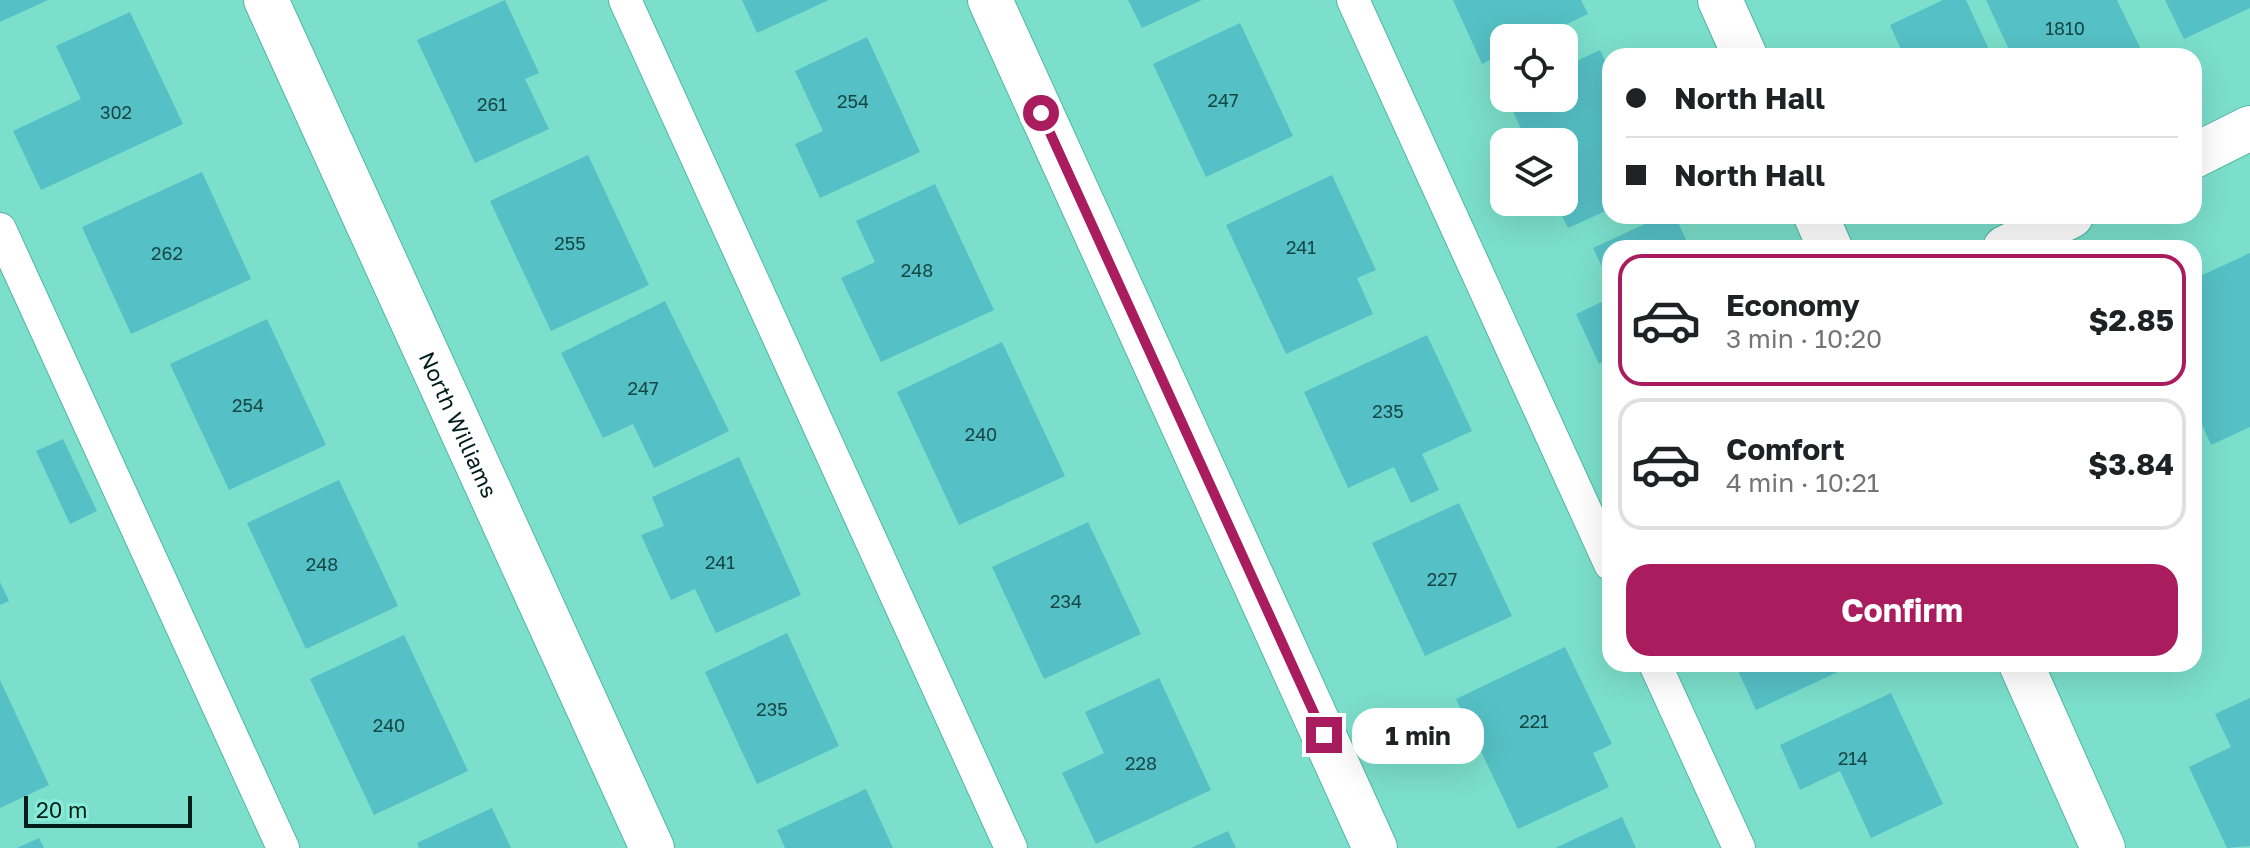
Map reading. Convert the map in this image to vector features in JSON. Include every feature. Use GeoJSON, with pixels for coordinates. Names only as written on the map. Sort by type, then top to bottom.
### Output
{"type":"FeatureCollection","features":[{"type":"Feature","properties":{"kind":"street","name":"North Williams"},"geometry":{"type":"LineString","coordinates":[[266,0],[652,848]]}},
{"type":"Feature","properties":{"kind":"street"},"geometry":{"type":"LineString","coordinates":[[990,0],[1375,848]]}},
{"type":"Feature","properties":{"kind":"street"},"geometry":{"type":"LineString","coordinates":[[1720,0],[1741,48]]}},
{"type":"Feature","properties":{"kind":"street"},"geometry":{"type":"LineString","coordinates":[[2202,152],[2250,128]]}},
{"type":"Feature","properties":{"kind":"street"},"geometry":{"type":"LineString","coordinates":[[2022,240],[2054,224]]}},
{"type":"Feature","properties":{"kind":"street"},"geometry":{"type":"LineString","coordinates":[[2025,672],[2103,848]]}},
{"type":"Feature","properties":{"kind":"lane"},"geometry":{"type":"LineString","coordinates":[[625,0],[1011,848]]}},
{"type":"Feature","properties":{"kind":"lane"},"geometry":{"type":"LineString","coordinates":[[1353,0],[1602,546]]}},
{"type":"Feature","properties":{"kind":"lane"},"geometry":{"type":"LineString","coordinates":[[0,229],[283,848]]}},
{"type":"Feature","properties":{"kind":"lane"},"geometry":{"type":"LineString","coordinates":[[1659,672],[1739,848]]}},
{"type":"Feature","properties":{"kind":"building"},"geometry":{"type":"Polygon","coordinates":[[[0,0],[48,0],[0,22],[0,0]]]}},
{"type":"Feature","properties":{"kind":"building"},"geometry":{"type":"Polygon","coordinates":[[[505,0],[539,73],[525,79],[549,129],[475,163],[417,40],[505,0]]]}},
{"type":"Feature","properties":{"kind":"building"},"geometry":{"type":"Polygon","coordinates":[[[742,0],[829,0],[757,33],[742,0]]]}},
{"type":"Feature","properties":{"kind":"building"},"geometry":{"type":"Polygon","coordinates":[[[1128,0],[1202,0],[1142,28],[1128,0]]]}},
{"type":"Feature","properties":{"kind":"building"},"geometry":{"type":"Polygon","coordinates":[[[1453,0],[1581,0],[1588,14],[1567,24],[1490,24],[1490,60],[1482,64],[1453,0]]]}},
{"type":"Feature","properties":{"kind":"building"},"geometry":{"type":"Polygon","coordinates":[[[1943,0],[1966,0],[1988,48],[1900,48],[1890,25],[1943,0]]]}},
{"type":"Feature","properties":{"kind":"building"},"geometry":{"type":"Polygon","coordinates":[[[1986,0],[2117,0],[2140,48],[2008,48],[1986,0]]]}},
{"type":"Feature","properties":{"kind":"building"},"geometry":{"type":"Polygon","coordinates":[[[2165,0],[2250,0],[2250,8],[2184,39],[2165,0]]]}},
{"type":"Feature","properties":{"kind":"building"},"geometry":{"type":"Polygon","coordinates":[[[130,12],[183,124],[41,190],[13,131],[81,99],[56,46],[130,12]]]}},
{"type":"Feature","properties":{"kind":"building"},"geometry":{"type":"Polygon","coordinates":[[[1240,23],[1293,136],[1206,177],[1153,64],[1240,23]]]}},
{"type":"Feature","properties":{"kind":"building"},"geometry":{"type":"Polygon","coordinates":[[[867,37],[920,152],[820,198],[795,144],[823,131],[795,71],[867,37]]]}},
{"type":"Feature","properties":{"kind":"building"},"geometry":{"type":"Polygon","coordinates":[[[1600,50],[1602,213],[1568,228],[1562,216],[1578,216],[1578,128],[1521,128],[1513,112],[1578,112],[1578,60],[1600,50]]]}},
{"type":"Feature","properties":{"kind":"building"},"geometry":{"type":"Polygon","coordinates":[[[588,155],[649,285],[551,331],[490,201],[588,155]]]}},
{"type":"Feature","properties":{"kind":"building"},"geometry":{"type":"Polygon","coordinates":[[[202,172],[251,279],[131,334],[82,227],[202,172]]]}},
{"type":"Feature","properties":{"kind":"building"},"geometry":{"type":"Polygon","coordinates":[[[1332,175],[1376,270],[1357,278],[1373,314],[1286,354],[1226,225],[1332,175]]]}},
{"type":"Feature","properties":{"kind":"building"},"geometry":{"type":"Polygon","coordinates":[[[935,184],[994,310],[881,362],[841,278],[875,262],[856,221],[935,184]]]}},
{"type":"Feature","properties":{"kind":"building"},"geometry":{"type":"Polygon","coordinates":[[[1645,224],[1679,224],[1686,240],[1610,240],[1645,224]]]}},
{"type":"Feature","properties":{"kind":"building"},"geometry":{"type":"Polygon","coordinates":[[[1602,244],[1602,267],[1593,248],[1602,244]]]}},
{"type":"Feature","properties":{"kind":"building"},"geometry":{"type":"Polygon","coordinates":[[[2250,253],[2250,427],[2211,445],[2202,425],[2202,275],[2250,253]]]}},
{"type":"Feature","properties":{"kind":"building"},"geometry":{"type":"Polygon","coordinates":[[[665,301],[729,431],[654,468],[633,424],[603,438],[561,353],[665,301]]]}},
{"type":"Feature","properties":{"kind":"building"},"geometry":{"type":"Polygon","coordinates":[[[1602,302],[1602,363],[1599,364],[1576,314],[1602,302]]]}},
{"type":"Feature","properties":{"kind":"building"},"geometry":{"type":"Polygon","coordinates":[[[267,319],[326,445],[229,490],[170,364],[267,319]]]}},
{"type":"Feature","properties":{"kind":"building"},"geometry":{"type":"Polygon","coordinates":[[[1427,335],[1472,431],[1422,454],[1439,490],[1411,503],[1394,467],[1348,488],[1304,392],[1427,335]]]}},
{"type":"Feature","properties":{"kind":"building"},"geometry":{"type":"Polygon","coordinates":[[[1002,342],[1065,476],[959,525],[897,392],[1002,342]]]}},
{"type":"Feature","properties":{"kind":"building"},"geometry":{"type":"Polygon","coordinates":[[[63,439],[97,511],[70,524],[36,451],[63,439]]]}},
{"type":"Feature","properties":{"kind":"building"},"geometry":{"type":"Polygon","coordinates":[[[739,457],[801,595],[716,633],[695,589],[671,600],[641,535],[664,526],[652,497],[739,457]]]}},
{"type":"Feature","properties":{"kind":"building"},"geometry":{"type":"Polygon","coordinates":[[[339,480],[398,606],[306,649],[247,523],[339,480]]]}},
{"type":"Feature","properties":{"kind":"building"},"geometry":{"type":"Polygon","coordinates":[[[1459,503],[1512,616],[1425,656],[1372,543],[1459,503]]]}},
{"type":"Feature","properties":{"kind":"building"},"geometry":{"type":"Polygon","coordinates":[[[1088,522],[1141,634],[1044,679],[992,567],[1088,522]]]}},
{"type":"Feature","properties":{"kind":"building"},"geometry":{"type":"Polygon","coordinates":[[[0,582],[9,601],[0,605],[0,582]]]}},
{"type":"Feature","properties":{"kind":"building"},"geometry":{"type":"Polygon","coordinates":[[[787,633],[839,746],[757,784],[705,672],[787,633]]]}},
{"type":"Feature","properties":{"kind":"building"},"geometry":{"type":"Polygon","coordinates":[[[404,635],[468,771],[374,815],[310,679],[404,635]]]}},
{"type":"Feature","properties":{"kind":"building"},"geometry":{"type":"Polygon","coordinates":[[[1565,647],[1612,744],[1593,753],[1609,787],[1518,829],[1456,699],[1565,647]]]}},
{"type":"Feature","properties":{"kind":"building"},"geometry":{"type":"Polygon","coordinates":[[[1739,672],[1838,672],[1756,710],[1739,672]]]}},
{"type":"Feature","properties":{"kind":"building"},"geometry":{"type":"Polygon","coordinates":[[[1159,678],[1211,790],[1096,844],[1062,773],[1104,753],[1085,712],[1159,678]]]}},
{"type":"Feature","properties":{"kind":"building"},"geometry":{"type":"Polygon","coordinates":[[[0,680],[49,785],[0,808],[0,680]]]}},
{"type":"Feature","properties":{"kind":"building"},"geometry":{"type":"Polygon","coordinates":[[[1891,693],[1943,804],[1871,838],[1840,771],[1800,790],[1780,745],[1891,693]]]}},
{"type":"Feature","properties":{"kind":"building"},"geometry":{"type":"Polygon","coordinates":[[[2250,698],[2250,846],[2227,848],[2189,767],[2231,747],[2215,714],[2250,698]]]}},
{"type":"Feature","properties":{"kind":"building"},"geometry":{"type":"Polygon","coordinates":[[[866,789],[893,848],[785,848],[777,830],[866,789]]]}},
{"type":"Feature","properties":{"kind":"building"},"geometry":{"type":"Polygon","coordinates":[[[492,808],[511,848],[419,848],[417,843],[492,808]]]}},
{"type":"Feature","properties":{"kind":"building"},"geometry":{"type":"Polygon","coordinates":[[[1622,817],[1636,848],[1555,848],[1622,817]]]}},
{"type":"Feature","properties":{"kind":"building"},"geometry":{"type":"Polygon","coordinates":[[[1228,831],[1236,848],[1191,848],[1228,831]]]}},
{"type":"Feature","properties":{"kind":"building"},"geometry":{"type":"Polygon","coordinates":[[[39,838],[44,848],[17,848],[39,838]]]}},
{"type":"Feature","properties":{"kind":"route"},"geometry":{"type":"LineString","coordinates":[[1041,113],[1324,735]]}}]}
